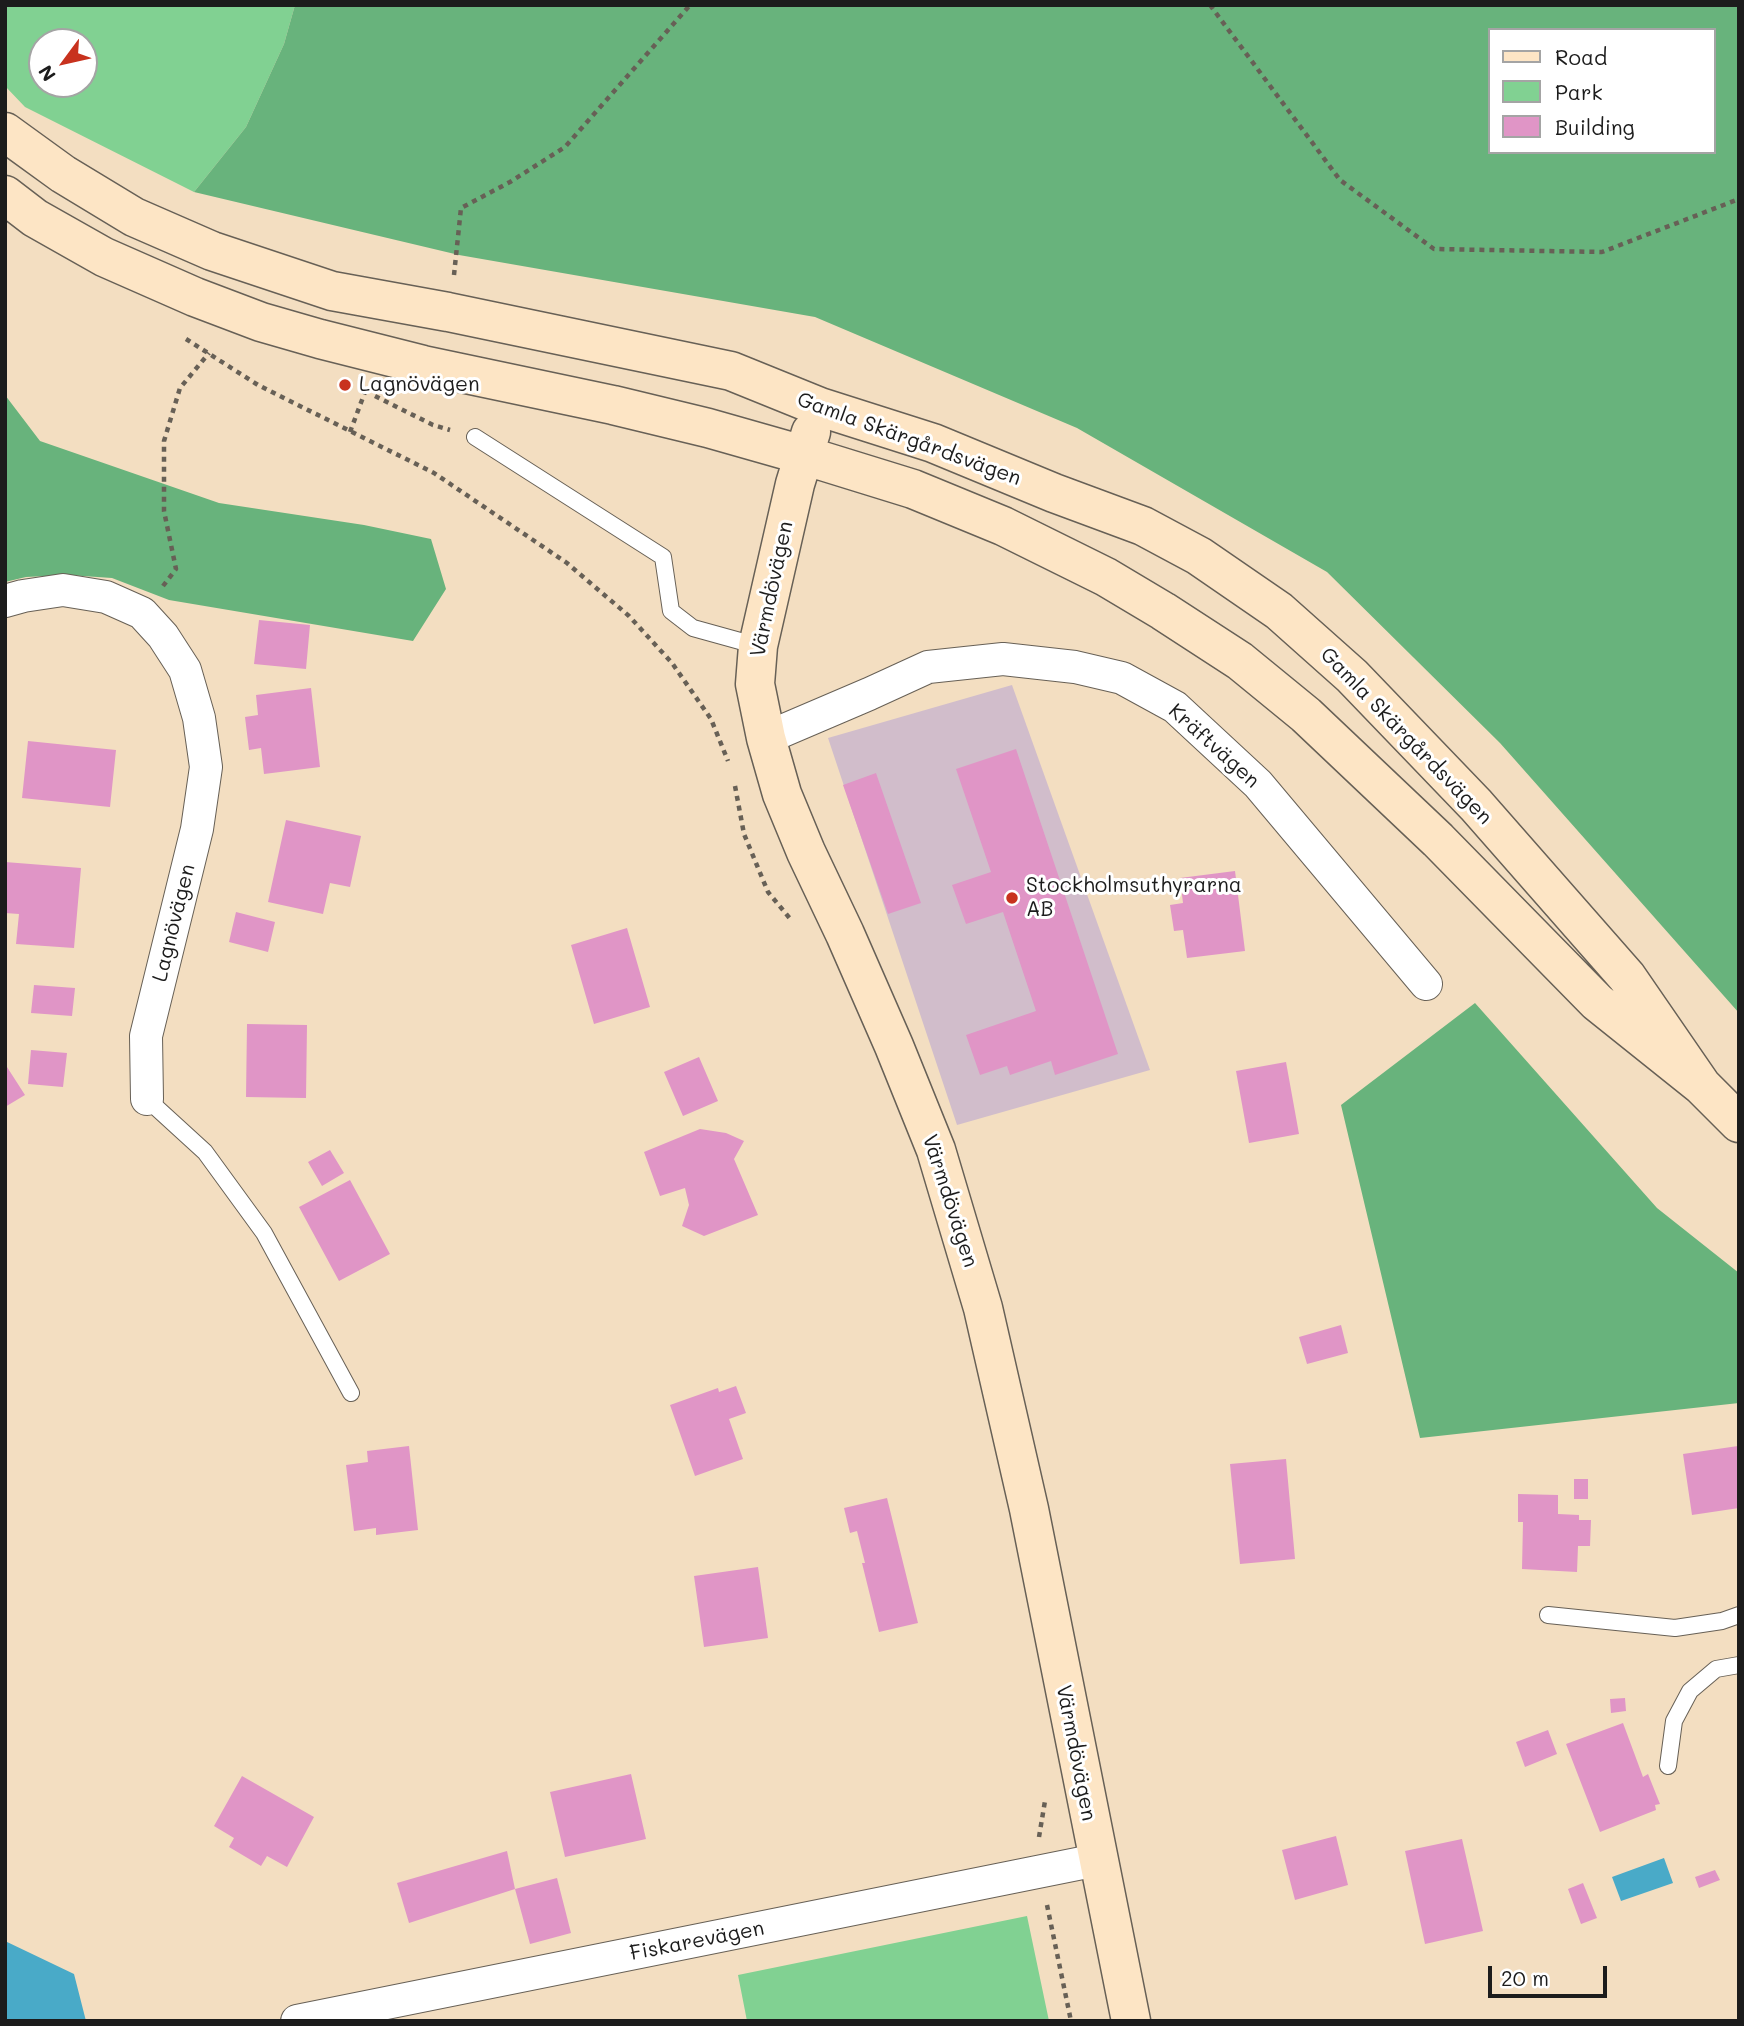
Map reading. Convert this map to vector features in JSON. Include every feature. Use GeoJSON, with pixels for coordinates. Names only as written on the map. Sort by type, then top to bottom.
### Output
{"type":"FeatureCollection","features":[{"type":"Feature","properties":{"kind":"main road","name":"Gamla Skärgårdsvägen"},"geometry":{"type":"LineString","coordinates":[[5,132],[63,174],[134,217],[212,251],[332,291],[448,312],[731,371],[820,407],[933,443],[1143,526],[1199,556],[1279,611],[1352,676],[1476,805],[1627,977],[1702,1086]]}},
{"type":"Feature","properties":{"kind":"main road","name":"Gamla Skärgårdsvägen"},"geometry":{"type":"LineString","coordinates":[[5,195],[35,218],[104,257],[195,297],[261,322],[424,365],[613,405],[803,454],[913,489],[1044,545],[1105,577],[1240,661],[1306,715],[1438,840],[1597,1002],[1702,1086],[1739,1123]]}},
{"type":"Feature","properties":{"kind":"main road","name":"Värmdövägen"},"geometry":{"type":"LineString","coordinates":[[820,407],[795,484],[758,646],[755,684],[766,738],[782,794],[872,996],[936,1150],[983,1308],[1029,1509],[1130,2021]]}},
{"type":"Feature","properties":{"kind":"street","name":"Lagnövägen"},"geometry":{"type":"LineString","coordinates":[[5,601],[63,590],[106,597],[142,613],[163,636],[185,670],[199,718],[206,767],[197,829],[146,1036],[147,1099]]}},
{"type":"Feature","properties":{"kind":"street","name":"Kräftvägen"},"geometry":{"type":"LineString","coordinates":[[766,738],[928,667],[1003,659],[1075,667],[1122,678],[1175,707],[1258,784],[1426,984]]}},
{"type":"Feature","properties":{"kind":"street","name":"Fiskarevägen"},"geometry":{"type":"LineString","coordinates":[[297,2021],[1097,1860]]}},
{"type":"Feature","properties":{"kind":"lane"},"geometry":{"type":"LineString","coordinates":[[475,437],[663,557],[671,611],[693,628],[758,646]]}},
{"type":"Feature","properties":{"kind":"lane"},"geometry":{"type":"LineString","coordinates":[[147,1099],[205,1152],[264,1233],[351,1394]]}},
{"type":"Feature","properties":{"kind":"lane"},"geometry":{"type":"LineString","coordinates":[[1548,1615],[1675,1628],[1722,1621],[1739,1615]]}},
{"type":"Feature","properties":{"kind":"lane"},"geometry":{"type":"LineString","coordinates":[[1668,1766],[1674,1721],[1690,1691],[1716,1670],[1739,1665]]}},
{"type":"Feature","properties":{"kind":"path"},"geometry":{"type":"LineString","coordinates":[[454,278],[461,208],[565,147],[690,5]]}},
{"type":"Feature","properties":{"kind":"path"},"geometry":{"type":"LineString","coordinates":[[1210,5],[1340,180],[1434,249],[1602,252],[1739,199]]}},
{"type":"Feature","properties":{"kind":"path"},"geometry":{"type":"LineString","coordinates":[[175,332],[258,385],[445,481],[567,563],[629,616],[672,663],[711,719],[733,771]]}},
{"type":"Feature","properties":{"kind":"path"},"geometry":{"type":"LineString","coordinates":[[142,613],[176,569],[164,511],[164,441],[180,388],[209,354]]}},
{"type":"Feature","properties":{"kind":"path"},"geometry":{"type":"LineString","coordinates":[[350,432],[365,392],[433,425],[475,437]]}},
{"type":"Feature","properties":{"kind":"path"},"geometry":{"type":"LineString","coordinates":[[735,783],[744,834],[768,892],[793,922]]}},
{"type":"Feature","properties":{"kind":"path"},"geometry":{"type":"LineString","coordinates":[[1045,1797],[1039,1835],[1041,1872],[1071,2021]]}},
{"type":"Feature","properties":{"kind":"shaded area"},"geometry":{"type":"Polygon","coordinates":[[[1012,685],[1150,1070],[957,1125],[828,738],[1012,685]]]}},
{"type":"Feature","properties":{"kind":"green space"},"geometry":{"type":"Polygon","coordinates":[[[5,5],[295,5],[284,44],[246,127],[194,192],[25,107],[5,86],[5,5]]]}},
{"type":"Feature","properties":{"kind":"green space"},"geometry":{"type":"Polygon","coordinates":[[[295,5],[1739,5],[1739,1013],[1500,743],[1327,572],[1077,428],[815,317],[459,255],[194,192],[246,127],[284,44],[295,5]]]}},
{"type":"Feature","properties":{"kind":"green space"},"geometry":{"type":"Polygon","coordinates":[[[5,395],[40,441],[219,503],[364,525],[431,539],[446,589],[413,641],[169,600],[112,578],[68,575],[26,577],[5,582],[5,395]]]}},
{"type":"Feature","properties":{"kind":"green space"},"geometry":{"type":"Polygon","coordinates":[[[1475,1003],[1657,1208],[1739,1273],[1739,1403],[1420,1438],[1341,1105],[1475,1003]]]}},
{"type":"Feature","properties":{"kind":"green space"},"geometry":{"type":"Polygon","coordinates":[[[1027,1916],[1049,2021],[747,2021],[738,1975],[1027,1916]]]}},
{"type":"Feature","properties":{"kind":"water"},"geometry":{"type":"Polygon","coordinates":[[[1664,1858],[1673,1883],[1621,1901],[1612,1877],[1664,1858]]]}},
{"type":"Feature","properties":{"kind":"water"},"geometry":{"type":"Polygon","coordinates":[[[5,1941],[74,1974],[86,2021],[5,2021],[5,1941]]]}},
{"type":"Feature","properties":{"kind":"building"},"geometry":{"type":"Polygon","coordinates":[[[259,620],[310,625],[306,669],[254,664],[259,620]]]}},
{"type":"Feature","properties":{"kind":"building"},"geometry":{"type":"Polygon","coordinates":[[[311,688],[320,767],[264,774],[261,748],[249,750],[245,717],[258,715],[256,695],[311,688]]]}},
{"type":"Feature","properties":{"kind":"building"},"geometry":{"type":"Polygon","coordinates":[[[28,741],[116,750],[110,807],[22,798],[28,741]]]}},
{"type":"Feature","properties":{"kind":"building","name":"Stockholmsuthyrarna AB"},"geometry":{"type":"Polygon","coordinates":[[[1016,749],[1118,1054],[1055,1075],[1051,1061],[1010,1075],[1007,1066],[980,1075],[966,1035],[1036,1011],[1003,912],[966,924],[952,885],[991,872],[956,769],[1016,749]]]}},
{"type":"Feature","properties":{"kind":"building"},"geometry":{"type":"Polygon","coordinates":[[[876,773],[921,903],[888,914],[843,785],[876,773]]]}},
{"type":"Feature","properties":{"kind":"building"},"geometry":{"type":"Polygon","coordinates":[[[286,820],[361,836],[350,887],[330,883],[323,914],[268,902],[286,820]]]}},
{"type":"Feature","properties":{"kind":"building"},"geometry":{"type":"Polygon","coordinates":[[[5,862],[81,868],[74,948],[16,944],[19,914],[5,913],[5,862]]]}},
{"type":"Feature","properties":{"kind":"building"},"geometry":{"type":"Polygon","coordinates":[[[1235,871],[1245,951],[1187,958],[1183,930],[1174,931],[1170,905],[1183,903],[1180,878],[1235,871]]]}},
{"type":"Feature","properties":{"kind":"building"},"geometry":{"type":"Polygon","coordinates":[[[236,912],[275,922],[268,952],[229,942],[236,912]]]}},
{"type":"Feature","properties":{"kind":"building"},"geometry":{"type":"Polygon","coordinates":[[[627,928],[650,1007],[594,1024],[571,945],[627,928]]]}},
{"type":"Feature","properties":{"kind":"building"},"geometry":{"type":"Polygon","coordinates":[[[34,985],[75,988],[72,1016],[31,1013],[34,985]]]}},
{"type":"Feature","properties":{"kind":"building"},"geometry":{"type":"Polygon","coordinates":[[[247,1024],[307,1025],[306,1098],[246,1097],[247,1024]]]}},
{"type":"Feature","properties":{"kind":"building"},"geometry":{"type":"Polygon","coordinates":[[[31,1050],[67,1053],[63,1087],[28,1084],[31,1050]]]}},
{"type":"Feature","properties":{"kind":"building"},"geometry":{"type":"Polygon","coordinates":[[[699,1057],[718,1101],[683,1116],[664,1072],[699,1057]]]}},
{"type":"Feature","properties":{"kind":"building"},"geometry":{"type":"Polygon","coordinates":[[[1286,1062],[1299,1134],[1249,1143],[1236,1071],[1286,1062]]]}},
{"type":"Feature","properties":{"kind":"building"},"geometry":{"type":"Polygon","coordinates":[[[7,1067],[25,1095],[5,1107],[5,1068],[7,1067]]]}},
{"type":"Feature","properties":{"kind":"building"},"geometry":{"type":"Polygon","coordinates":[[[700,1129],[726,1133],[744,1141],[734,1159],[758,1215],[704,1236],[682,1226],[689,1205],[685,1188],[660,1196],[644,1152],[700,1129]]]}},
{"type":"Feature","properties":{"kind":"building"},"geometry":{"type":"Polygon","coordinates":[[[330,1150],[344,1173],[322,1186],[308,1162],[330,1150]]]}},
{"type":"Feature","properties":{"kind":"building"},"geometry":{"type":"Polygon","coordinates":[[[350,1180],[390,1254],[339,1281],[299,1207],[350,1180]]]}},
{"type":"Feature","properties":{"kind":"building"},"geometry":{"type":"Polygon","coordinates":[[[1341,1325],[1348,1353],[1307,1364],[1299,1337],[1341,1325]]]}},
{"type":"Feature","properties":{"kind":"building"},"geometry":{"type":"Polygon","coordinates":[[[736,1386],[746,1413],[729,1419],[743,1459],[695,1476],[670,1405],[718,1388],[719,1392],[736,1386]]]}},
{"type":"Feature","properties":{"kind":"building"},"geometry":{"type":"Polygon","coordinates":[[[409,1446],[418,1530],[376,1535],[376,1528],[354,1531],[346,1465],[368,1462],[367,1451],[409,1446]]]}},
{"type":"Feature","properties":{"kind":"building"},"geometry":{"type":"Polygon","coordinates":[[[1738,1446],[1739,1508],[1692,1515],[1683,1454],[1738,1446]]]}},
{"type":"Feature","properties":{"kind":"building"},"geometry":{"type":"Polygon","coordinates":[[[1286,1459],[1295,1559],[1240,1564],[1230,1464],[1286,1459]]]}},
{"type":"Feature","properties":{"kind":"building"},"geometry":{"type":"Polygon","coordinates":[[[1574,1479],[1588,1479],[1588,1499],[1574,1499],[1574,1479]]]}},
{"type":"Feature","properties":{"kind":"building"},"geometry":{"type":"Polygon","coordinates":[[[1518,1494],[1558,1495],[1558,1514],[1579,1515],[1579,1520],[1591,1520],[1590,1546],[1578,1546],[1577,1572],[1522,1569],[1523,1522],[1518,1522],[1518,1494]]]}},
{"type":"Feature","properties":{"kind":"building"},"geometry":{"type":"Polygon","coordinates":[[[887,1498],[918,1623],[879,1632],[857,1531],[850,1533],[844,1508],[887,1498]]]}},
{"type":"Feature","properties":{"kind":"building"},"geometry":{"type":"Polygon","coordinates":[[[758,1567],[768,1638],[704,1647],[694,1576],[758,1567]]]}},
{"type":"Feature","properties":{"kind":"building"},"geometry":{"type":"Polygon","coordinates":[[[1625,1698],[1626,1711],[1611,1713],[1610,1699],[1625,1698]]]}},
{"type":"Feature","properties":{"kind":"building"},"geometry":{"type":"Polygon","coordinates":[[[1623,1723],[1643,1777],[1648,1774],[1660,1804],[1655,1805],[1656,1810],[1600,1832],[1566,1744],[1623,1723]]]}},
{"type":"Feature","properties":{"kind":"building"},"geometry":{"type":"Polygon","coordinates":[[[1548,1730],[1557,1754],[1525,1767],[1516,1742],[1548,1730]]]}},
{"type":"Feature","properties":{"kind":"building"},"geometry":{"type":"Polygon","coordinates":[[[631,1774],[646,1839],[565,1857],[550,1792],[631,1774]]]}},
{"type":"Feature","properties":{"kind":"building"},"geometry":{"type":"Polygon","coordinates":[[[242,1776],[314,1817],[287,1867],[267,1856],[261,1866],[229,1847],[234,1838],[214,1826],[242,1776]]]}},
{"type":"Feature","properties":{"kind":"building"},"geometry":{"type":"Polygon","coordinates":[[[1336,1836],[1348,1885],[1295,1900],[1282,1850],[1336,1836]]]}},
{"type":"Feature","properties":{"kind":"building"},"geometry":{"type":"Polygon","coordinates":[[[1462,1839],[1483,1931],[1425,1944],[1405,1851],[1462,1839]]]}},
{"type":"Feature","properties":{"kind":"building"},"geometry":{"type":"Polygon","coordinates":[[[507,1851],[515,1889],[409,1923],[397,1883],[507,1851]]]}},
{"type":"Feature","properties":{"kind":"building"},"geometry":{"type":"Polygon","coordinates":[[[1715,1870],[1720,1880],[1699,1888],[1695,1877],[1715,1870]]]}},
{"type":"Feature","properties":{"kind":"building"},"geometry":{"type":"Polygon","coordinates":[[[557,1878],[571,1933],[530,1944],[515,1889],[557,1878]]]}},
{"type":"Feature","properties":{"kind":"building"},"geometry":{"type":"Polygon","coordinates":[[[1583,1883],[1597,1918],[1581,1924],[1568,1889],[1583,1883]]]}},
{"type":"Feature","properties":{"kind":"place","name":"Lagnövägen"},"geometry":{"type":"Point","coordinates":[345,385]}},
{"type":"Feature","properties":{"kind":"place","name":"Stockholmsuthyrarna AB"},"geometry":{"type":"Point","coordinates":[1012,898]}}]}
